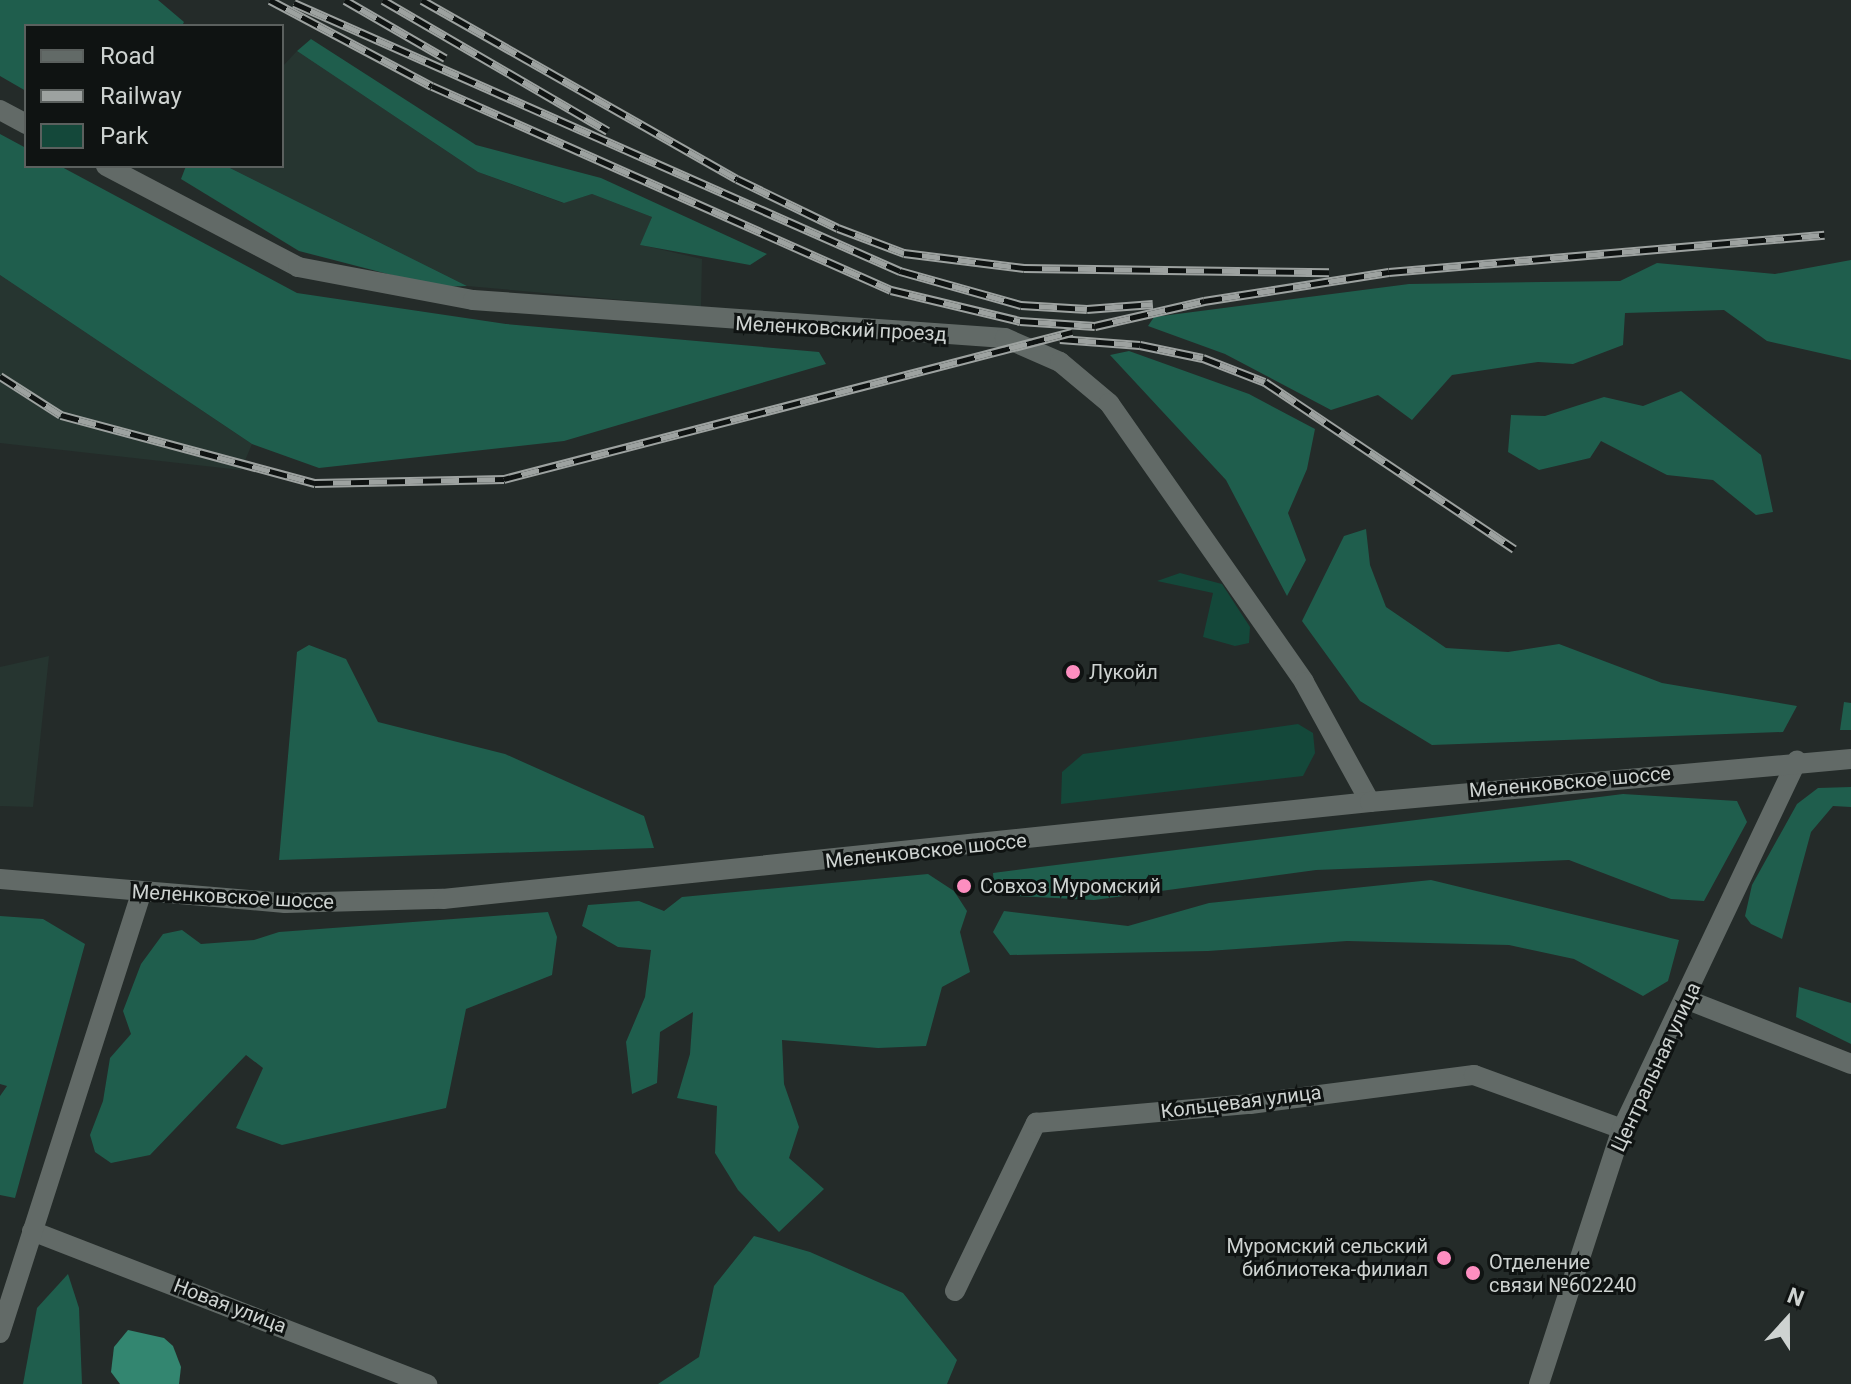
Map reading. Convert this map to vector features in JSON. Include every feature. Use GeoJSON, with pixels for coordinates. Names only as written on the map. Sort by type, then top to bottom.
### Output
{"type":"FeatureCollection","features":[{"type":"Feature","properties":{"kind":"street"},"geometry":{"type":"LineString","coordinates":[[0,110],[24,123]]}},
{"type":"Feature","properties":{"kind":"street","name":"Меленковский проезд"},"geometry":{"type":"LineString","coordinates":[[110,168],[298,267],[473,300],[1005,338],[1060,362],[1109,403],[1304,682],[1370,802]]}},
{"type":"Feature","properties":{"kind":"street","name":"Меленковское шоссе"},"geometry":{"type":"LineString","coordinates":[[0,879],[141,894],[285,903],[443,899],[1370,802],[1797,760],[1851,759]]}},
{"type":"Feature","properties":{"kind":"street","name":"Центральная улица"},"geometry":{"type":"LineString","coordinates":[[1539,1384],[1622,1129],[1688,1000],[1797,760]]}},
{"type":"Feature","properties":{"kind":"street"},"geometry":{"type":"LineString","coordinates":[[0,1333],[141,894]]}},
{"type":"Feature","properties":{"kind":"street"},"geometry":{"type":"LineString","coordinates":[[1688,1000],[1851,1064]]}},
{"type":"Feature","properties":{"kind":"street","name":"Кольцевая улица"},"geometry":{"type":"LineString","coordinates":[[955,1291],[1036,1123],[1250,1104],[1474,1075],[1622,1129]]}},
{"type":"Feature","properties":{"kind":"street","name":"Новая улица"},"geometry":{"type":"LineString","coordinates":[[32,1231],[427,1384]]}},
{"type":"Feature","properties":{"kind":"shaded area"},"geometry":{"type":"Polygon","coordinates":[[[0,0],[158,0],[184,22],[24,24],[24,90],[0,76],[0,0]]]}},
{"type":"Feature","properties":{"kind":"shaded area"},"geometry":{"type":"Polygon","coordinates":[[[311,39],[476,145],[601,178],[767,254],[750,265],[640,245],[652,217],[592,194],[564,203],[478,172],[297,51],[311,39]]]}},
{"type":"Feature","properties":{"kind":"shaded area"},"geometry":{"type":"Polygon","coordinates":[[[297,51],[478,172],[563,203],[592,194],[652,217],[641,245],[702,259],[701,307],[467,286],[230,168],[284,168],[284,65],[297,51]]]}},
{"type":"Feature","properties":{"kind":"shaded area"},"geometry":{"type":"Polygon","coordinates":[[[0,134],[24,147],[24,168],[64,168],[297,293],[506,324],[819,352],[826,364],[564,441],[319,468],[252,444],[0,275],[0,134]]]}},
{"type":"Feature","properties":{"kind":"shaded area"},"geometry":{"type":"Polygon","coordinates":[[[185,168],[230,168],[467,286],[438,287],[299,251],[181,179],[185,168]]]}},
{"type":"Feature","properties":{"kind":"shaded area"},"geometry":{"type":"Polygon","coordinates":[[[1851,260],[1851,360],[1767,341],[1724,310],[1625,313],[1623,345],[1573,364],[1538,362],[1452,375],[1412,420],[1378,395],[1331,410],[1225,354],[1148,326],[1154,317],[1409,284],[1620,281],[1657,263],[1775,274],[1851,260]]]}},
{"type":"Feature","properties":{"kind":"shaded area"},"geometry":{"type":"Polygon","coordinates":[[[0,275],[252,444],[241,470],[0,443],[0,275]]]}},
{"type":"Feature","properties":{"kind":"shaded area"},"geometry":{"type":"Polygon","coordinates":[[[1129,351],[1249,394],[1315,429],[1307,469],[1288,513],[1306,560],[1287,596],[1226,480],[1110,355],[1129,351]]]}},
{"type":"Feature","properties":{"kind":"shaded area"},"geometry":{"type":"Polygon","coordinates":[[[1681,391],[1761,455],[1773,512],[1756,515],[1713,480],[1667,475],[1601,441],[1590,458],[1539,470],[1508,452],[1511,415],[1545,416],[1604,397],[1643,406],[1681,391]]]}},
{"type":"Feature","properties":{"kind":"shaded area"},"geometry":{"type":"Polygon","coordinates":[[[1366,529],[1370,565],[1386,607],[1446,648],[1508,652],[1559,644],[1662,683],[1797,706],[1783,732],[1432,745],[1360,701],[1302,621],[1344,536],[1366,529]]]}},
{"type":"Feature","properties":{"kind":"shaded area"},"geometry":{"type":"Polygon","coordinates":[[[309,645],[346,659],[378,722],[505,754],[644,816],[654,848],[279,860],[297,652],[309,645]]]}},
{"type":"Feature","properties":{"kind":"shaded area"},"geometry":{"type":"Polygon","coordinates":[[[49,656],[33,807],[0,806],[0,667],[49,656]]]}},
{"type":"Feature","properties":{"kind":"shaded area"},"geometry":{"type":"Polygon","coordinates":[[[1844,702],[1851,703],[1851,730],[1840,730],[1844,702]]]}},
{"type":"Feature","properties":{"kind":"shaded area"},"geometry":{"type":"Polygon","coordinates":[[[1851,787],[1851,807],[1833,806],[1811,832],[1782,939],[1751,924],[1745,916],[1752,885],[1797,804],[1818,788],[1851,787]]]}},
{"type":"Feature","properties":{"kind":"shaded area"},"geometry":{"type":"Polygon","coordinates":[[[1623,794],[1737,801],[1747,822],[1704,901],[1671,899],[1569,860],[1316,870],[1094,900],[996,895],[994,885],[993,873],[1623,794]]]}},
{"type":"Feature","properties":{"kind":"shaded area"},"geometry":{"type":"Polygon","coordinates":[[[928,874],[954,891],[967,911],[960,932],[970,972],[942,987],[926,1046],[878,1048],[782,1040],[784,1084],[799,1127],[789,1158],[824,1189],[779,1232],[738,1190],[715,1153],[717,1106],[677,1098],[690,1054],[693,1012],[660,1032],[657,1083],[632,1094],[626,1042],[645,997],[651,950],[618,947],[582,926],[588,905],[639,901],[664,911],[682,897],[928,874]]]}},
{"type":"Feature","properties":{"kind":"shaded area"},"geometry":{"type":"Polygon","coordinates":[[[1431,880],[1679,940],[1668,981],[1643,996],[1574,959],[1509,945],[1347,941],[1208,951],[1010,955],[993,932],[1004,911],[1128,926],[1209,903],[1431,880]]]}},
{"type":"Feature","properties":{"kind":"shaded area"},"geometry":{"type":"Polygon","coordinates":[[[548,912],[557,937],[552,975],[466,1009],[446,1108],[282,1145],[236,1128],[263,1068],[246,1055],[150,1155],[111,1163],[95,1152],[90,1135],[103,1101],[110,1058],[131,1034],[123,1011],[141,964],[163,934],[182,930],[201,944],[254,940],[279,932],[548,912]]]}},
{"type":"Feature","properties":{"kind":"shaded area"},"geometry":{"type":"Polygon","coordinates":[[[0,916],[43,919],[85,944],[15,1198],[0,1195],[0,1096],[7,1086],[0,1084],[0,916]]]}},
{"type":"Feature","properties":{"kind":"shaded area"},"geometry":{"type":"Polygon","coordinates":[[[1799,987],[1851,1003],[1851,1044],[1796,1017],[1799,987]]]}},
{"type":"Feature","properties":{"kind":"shaded area"},"geometry":{"type":"Polygon","coordinates":[[[754,1236],[810,1252],[903,1293],[957,1360],[947,1384],[658,1384],[699,1357],[714,1286],[754,1236]]]}},
{"type":"Feature","properties":{"kind":"shaded area"},"geometry":{"type":"Polygon","coordinates":[[[68,1274],[79,1308],[82,1384],[23,1384],[37,1308],[68,1274]]]}},
{"type":"Feature","properties":{"kind":"shaded area"},"geometry":{"type":"Polygon","coordinates":[[[128,1330],[164,1338],[173,1346],[181,1367],[179,1384],[120,1384],[111,1372],[114,1347],[128,1330]]]}},
{"type":"Feature","properties":{"kind":"green space"},"geometry":{"type":"Polygon","coordinates":[[[1180,573],[1222,584],[1250,627],[1249,643],[1235,646],[1203,637],[1213,593],[1157,581],[1180,573]]]}},
{"type":"Feature","properties":{"kind":"green space"},"geometry":{"type":"Polygon","coordinates":[[[1298,724],[1313,733],[1315,753],[1303,776],[1061,804],[1062,772],[1083,754],[1298,724]]]}},
{"type":"Feature","properties":{"kind":"railway"},"geometry":{"type":"LineString","coordinates":[[270,0],[432,86],[891,290],[1020,321],[1095,326],[1204,301],[1389,272],[1824,235]]}},
{"type":"Feature","properties":{"kind":"railway"},"geometry":{"type":"LineString","coordinates":[[345,0],[445,58]]}},
{"type":"Feature","properties":{"kind":"railway"},"geometry":{"type":"LineString","coordinates":[[383,0],[608,131]]}},
{"type":"Feature","properties":{"kind":"railway"},"geometry":{"type":"LineString","coordinates":[[422,0],[737,179],[838,228],[904,253],[1024,268],[1329,272]]}},
{"type":"Feature","properties":{"kind":"railway"},"geometry":{"type":"LineString","coordinates":[[294,3],[900,271],[1021,305],[1087,309],[1153,304]]}},
{"type":"Feature","properties":{"kind":"railway"},"geometry":{"type":"LineString","coordinates":[[0,376],[61,415],[315,483],[504,479],[1072,332]]}},
{"type":"Feature","properties":{"kind":"railway"},"geometry":{"type":"LineString","coordinates":[[1060,339],[1140,345],[1203,358],[1265,382],[1514,549]]}},
{"type":"Feature","properties":{"kind":"place","name":"Лукойл"},"geometry":{"type":"Point","coordinates":[1073,672]}},
{"type":"Feature","properties":{"kind":"place","name":"Совхоз Муромский"},"geometry":{"type":"Point","coordinates":[964,886]}},
{"type":"Feature","properties":{"kind":"place","name":"Муромский сельский библиотека-филиал"},"geometry":{"type":"Point","coordinates":[1444,1258]}},
{"type":"Feature","properties":{"kind":"place","name":"Отделение связи №602240"},"geometry":{"type":"Point","coordinates":[1473,1273]}}]}
